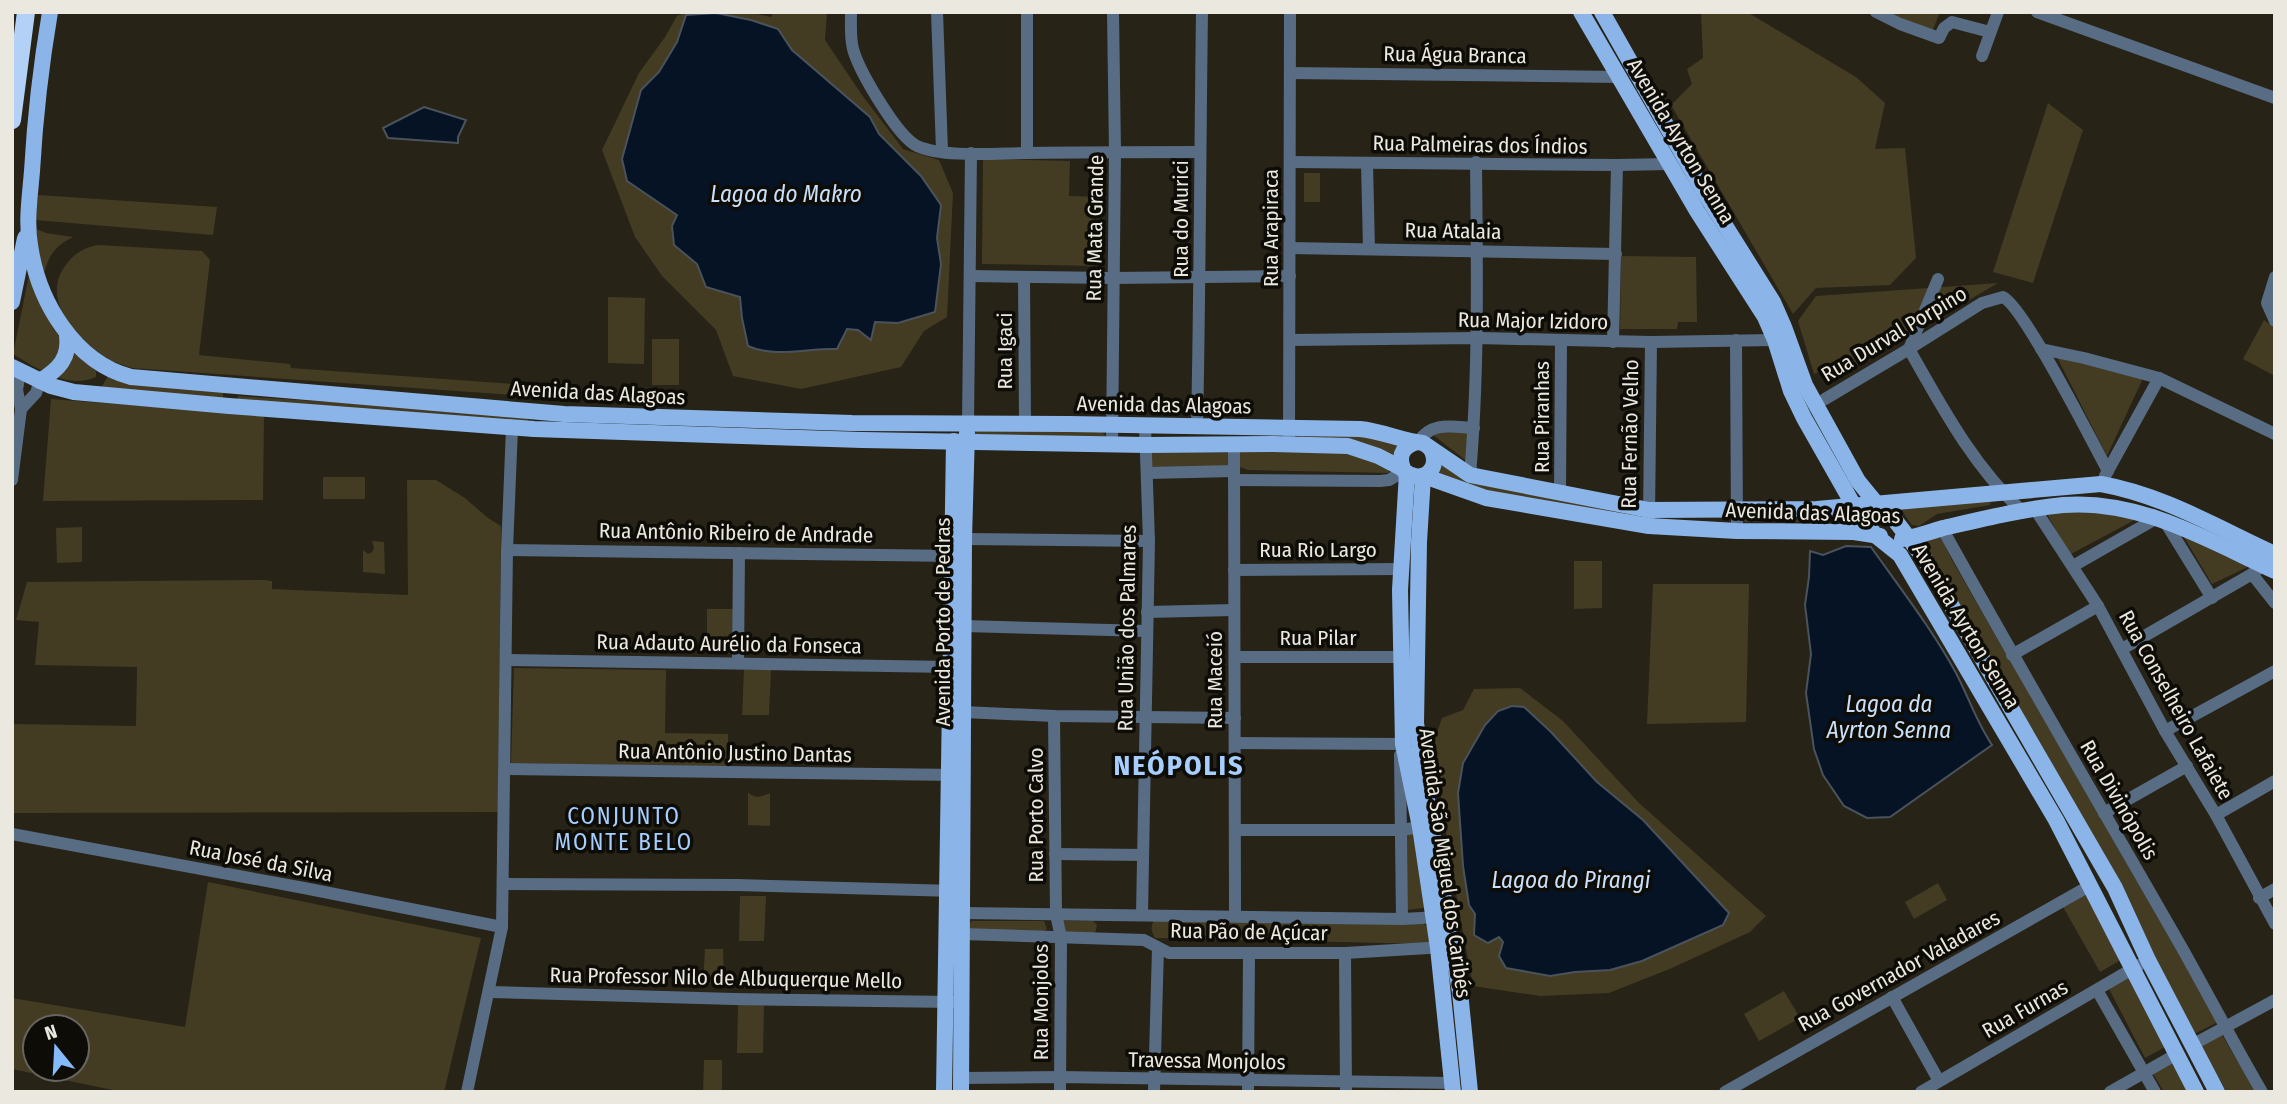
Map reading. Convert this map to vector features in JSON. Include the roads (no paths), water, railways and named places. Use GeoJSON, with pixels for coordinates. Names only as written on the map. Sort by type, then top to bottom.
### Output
{"type":"FeatureCollection","features":[{"type":"Feature","properties":{"kind":"highway"},"geometry":{"type":"LineString","coordinates":[[12,120],[26,12]]}},
{"type":"Feature","properties":{"kind":"main road","name":"Avenida das Alagoas"},"geometry":{"type":"LineString","coordinates":[[50,12],[33,142],[27,225],[30,246],[39,281],[67,335],[98,364],[116,373],[146,380],[279,390],[534,420],[794,438],[1146,445],[1234,444],[1289,436],[1377,431],[1421,444],[1470,475],[1648,510],[1787,510],[1854,506],[2003,494],[2104,478],[2170,504],[2266,566]]}},
{"type":"Feature","properties":{"kind":"main road","name":"Avenida Ayrton Senna"},"geometry":{"type":"LineString","coordinates":[[1581,12],[1679,179],[1765,317],[1791,391],[1854,506],[1875,535],[1895,549],[1909,569],[2056,820],[2196,1092]]}},
{"type":"Feature","properties":{"kind":"main road","name":"Avenida Ayrton Senna"},"geometry":{"type":"LineString","coordinates":[[1602,12],[1704,192],[1773,302],[1805,385],[1858,481],[1910,538],[2115,888],[2148,960],[2217,1092]]}},
{"type":"Feature","properties":{"kind":"main road"},"geometry":{"type":"LineString","coordinates":[[1679,179],[1689,176],[1698,189],[1704,192]]}},
{"type":"Feature","properties":{"kind":"main road"},"geometry":{"type":"LineString","coordinates":[[12,302],[27,225]]}},
{"type":"Feature","properties":{"kind":"main road"},"geometry":{"type":"LineString","coordinates":[[40,381],[62,362],[69,349],[67,335]]}},
{"type":"Feature","properties":{"kind":"main road"},"geometry":{"type":"LineString","coordinates":[[74,392],[97,385],[101,377],[98,364]]}},
{"type":"Feature","properties":{"kind":"main road","name":"Avenida das Alagoas"},"geometry":{"type":"LineString","coordinates":[[16,369],[40,381],[74,392],[512,428],[534,420],[1197,426],[1289,436],[1348,446],[1378,456],[1412,473],[1486,498],[1648,526],[1737,531],[1829,531],[1895,539],[1910,538],[1942,528],[2029,510],[2083,505],[2126,510],[2160,519],[2266,566]]}},
{"type":"Feature","properties":{"kind":"main road"},"geometry":{"type":"LineString","coordinates":[[229,406],[230,399],[240,393],[279,390]]}},
{"type":"Feature","properties":{"kind":"main road"},"geometry":{"type":"LineString","coordinates":[[794,438],[806,433],[846,434],[851,430],[852,423]]}},
{"type":"Feature","properties":{"kind":"main road"},"geometry":{"type":"LineString","coordinates":[[862,440],[863,433],[868,429],[890,429],[898,424]]}},
{"type":"Feature","properties":{"kind":"main road","name":"Avenida Porto de Pedras"},"geometry":{"type":"LineString","coordinates":[[944,1092],[945,1002],[955,891],[956,775],[950,667],[958,556],[961,441],[968,424]]}},
{"type":"Feature","properties":{"kind":"main road","name":"Avenida Porto de Pedras"},"geometry":{"type":"LineString","coordinates":[[956,775],[963,712],[964,626],[958,556],[964,539],[961,441]]}},
{"type":"Feature","properties":{"kind":"main road"},"geometry":{"type":"LineString","coordinates":[[1421,444],[1435,461],[1433,467],[1412,473],[1401,464],[1402,453],[1405,448],[1421,444]]}},
{"type":"Feature","properties":{"kind":"main road","name":"Avenida São Miguel dos Caribés"},"geometry":{"type":"LineString","coordinates":[[1412,473],[1402,569],[1409,613],[1402,657],[1402,744],[1441,917]]}},
{"type":"Feature","properties":{"kind":"main road","name":"Avenida São Miguel dos Caribés"},"geometry":{"type":"LineString","coordinates":[[1412,473],[1409,613],[1416,732],[1446,947],[1452,1088]]}},
{"type":"Feature","properties":{"kind":"main road","name":"Avenida Porto de Pedras"},"geometry":{"type":"LineString","coordinates":[[955,891],[962,913],[963,934],[961,1085]]}},
{"type":"Feature","properties":{"kind":"main road","name":"Avenida São Miguel dos Caribés"},"geometry":{"type":"LineString","coordinates":[[1446,947],[1460,992],[1469,1092]]}},
{"type":"Feature","properties":{"kind":"street"},"geometry":{"type":"LineString","coordinates":[[851,12],[851,36],[856,57],[898,130],[918,146],[971,153],[1200,152]]}},
{"type":"Feature","properties":{"kind":"street"},"geometry":{"type":"LineString","coordinates":[[937,12],[942,151]]}},
{"type":"Feature","properties":{"kind":"street"},"geometry":{"type":"LineString","coordinates":[[1027,12],[1027,153]]}},
{"type":"Feature","properties":{"kind":"street","name":"Rua Mata Grande"},"geometry":{"type":"LineString","coordinates":[[1112,444],[1114,12]]}},
{"type":"Feature","properties":{"kind":"street","name":"Rua do Murici"},"geometry":{"type":"LineString","coordinates":[[1197,426],[1201,276],[1202,12]]}},
{"type":"Feature","properties":{"kind":"street","name":"Rua Arapiraca"},"geometry":{"type":"LineString","coordinates":[[1289,436],[1290,12]]}},
{"type":"Feature","properties":{"kind":"street"},"geometry":{"type":"LineString","coordinates":[[1876,12],[1939,38],[1944,28],[1952,22],[1990,32]]}},
{"type":"Feature","properties":{"kind":"street"},"geometry":{"type":"LineString","coordinates":[[1982,56],[1998,12]]}},
{"type":"Feature","properties":{"kind":"street"},"geometry":{"type":"LineString","coordinates":[[2037,12],[2275,98]]}},
{"type":"Feature","properties":{"kind":"street","name":"Rua Água Branca"},"geometry":{"type":"LineString","coordinates":[[1290,73],[1619,76]]}},
{"type":"Feature","properties":{"kind":"street","name":"Avenida Porto de Pedras"},"geometry":{"type":"LineString","coordinates":[[968,424],[971,153]]}},
{"type":"Feature","properties":{"kind":"street","name":"Rua Palmeiras dos Índios"},"geometry":{"type":"LineString","coordinates":[[1290,162],[1617,165],[1670,163]]}},
{"type":"Feature","properties":{"kind":"street"},"geometry":{"type":"LineString","coordinates":[[1470,475],[1477,338],[1476,162]]}},
{"type":"Feature","properties":{"kind":"street"},"geometry":{"type":"LineString","coordinates":[[1367,163],[1369,249]]}},
{"type":"Feature","properties":{"kind":"street"},"geometry":{"type":"LineString","coordinates":[[1613,342],[1617,165]]}},
{"type":"Feature","properties":{"kind":"street","name":"Rua Atalaia"},"geometry":{"type":"LineString","coordinates":[[1290,248],[1616,254]]}},
{"type":"Feature","properties":{"kind":"street"},"geometry":{"type":"LineString","coordinates":[[971,276],[1290,276]]}},
{"type":"Feature","properties":{"kind":"street","name":"Rua Igaci"},"geometry":{"type":"LineString","coordinates":[[1024,277],[1025,424]]}},
{"type":"Feature","properties":{"kind":"street"},"geometry":{"type":"LineString","coordinates":[[2275,277],[2268,308],[2275,321]]}},
{"type":"Feature","properties":{"kind":"street"},"geometry":{"type":"LineString","coordinates":[[1909,349],[1938,279]]}},
{"type":"Feature","properties":{"kind":"street","name":"Rua Durval Porpino"},"geometry":{"type":"LineString","coordinates":[[1825,399],[1989,299],[1998,297],[2008,300],[2041,349]]}},
{"type":"Feature","properties":{"kind":"street","name":"Rua Major Izidoro"},"geometry":{"type":"LineString","coordinates":[[1290,340],[1775,340]]}},
{"type":"Feature","properties":{"kind":"street"},"geometry":{"type":"LineString","coordinates":[[1736,340],[1737,531]]}},
{"type":"Feature","properties":{"kind":"street","name":"Rua Piranhas"},"geometry":{"type":"LineString","coordinates":[[1560,492],[1561,341]]}},
{"type":"Feature","properties":{"kind":"street","name":"Rua Fernão Velho"},"geometry":{"type":"LineString","coordinates":[[1648,526],[1651,342]]}},
{"type":"Feature","properties":{"kind":"street","name":"Rua Conselheiro Lafaiete"},"geometry":{"type":"LineString","coordinates":[[1909,349],[1965,445],[2003,494],[2029,510],[2073,566],[2122,649],[2165,731],[2216,815],[2275,924]]}},
{"type":"Feature","properties":{"kind":"street"},"geometry":{"type":"LineString","coordinates":[[2041,349],[2159,378],[2275,434]]}},
{"type":"Feature","properties":{"kind":"street"},"geometry":{"type":"LineString","coordinates":[[2041,349],[2104,478]]}},
{"type":"Feature","properties":{"kind":"street"},"geometry":{"type":"LineString","coordinates":[[12,480],[21,409],[16,369]]}},
{"type":"Feature","properties":{"kind":"street"},"geometry":{"type":"LineString","coordinates":[[2104,478],[2159,378]]}},
{"type":"Feature","properties":{"kind":"street"},"geometry":{"type":"LineString","coordinates":[[21,409],[36,393],[40,381]]}},
{"type":"Feature","properties":{"kind":"street","name":"Rua União dos Palmares"},"geometry":{"type":"LineString","coordinates":[[1142,914],[1149,541],[1145,426]]}},
{"type":"Feature","properties":{"kind":"street"},"geometry":{"type":"LineString","coordinates":[[467,1092],[502,928],[512,428]]}},
{"type":"Feature","properties":{"kind":"street"},"geometry":{"type":"LineString","coordinates":[[1421,444],[1424,433],[1430,429],[1474,428]]}},
{"type":"Feature","properties":{"kind":"street","name":"Rua Maceió"},"geometry":{"type":"LineString","coordinates":[[1234,444],[1235,915]]}},
{"type":"Feature","properties":{"kind":"street"},"geometry":{"type":"LineString","coordinates":[[1148,472],[1380,481],[1412,473]]}},
{"type":"Feature","properties":{"kind":"street"},"geometry":{"type":"LineString","coordinates":[[2003,494],[2005,515]]}},
{"type":"Feature","properties":{"kind":"street"},"geometry":{"type":"LineString","coordinates":[[2073,566],[2160,519],[2212,598]]}},
{"type":"Feature","properties":{"kind":"street","name":"Rua Divinópolis"},"geometry":{"type":"LineString","coordinates":[[1942,528],[2262,1092]]}},
{"type":"Feature","properties":{"kind":"street"},"geometry":{"type":"LineString","coordinates":[[964,539],[1149,541]]}},
{"type":"Feature","properties":{"kind":"street","name":"Rua Antônio Ribeiro de Andrade"},"geometry":{"type":"LineString","coordinates":[[508,550],[958,556]]}},
{"type":"Feature","properties":{"kind":"street"},"geometry":{"type":"LineString","coordinates":[[738,663],[739,553]]}},
{"type":"Feature","properties":{"kind":"street"},"geometry":{"type":"LineString","coordinates":[[2122,649],[2266,566],[2275,603]]}},
{"type":"Feature","properties":{"kind":"street","name":"Rua Rio Largo"},"geometry":{"type":"LineString","coordinates":[[1234,569],[1402,569]]}},
{"type":"Feature","properties":{"kind":"street"},"geometry":{"type":"LineString","coordinates":[[2012,655],[2098,606]]}},
{"type":"Feature","properties":{"kind":"street"},"geometry":{"type":"LineString","coordinates":[[1147,612],[1234,610]]}},
{"type":"Feature","properties":{"kind":"street"},"geometry":{"type":"LineString","coordinates":[[964,626],[1147,631]]}},
{"type":"Feature","properties":{"kind":"street","name":"Rua Pilar"},"geometry":{"type":"LineString","coordinates":[[1235,657],[1402,657]]}},
{"type":"Feature","properties":{"kind":"street","name":"Rua Adauto Aurélio da Fonseca"},"geometry":{"type":"LineString","coordinates":[[506,660],[950,667]]}},
{"type":"Feature","properties":{"kind":"street"},"geometry":{"type":"LineString","coordinates":[[2165,731],[2275,671]]}},
{"type":"Feature","properties":{"kind":"street"},"geometry":{"type":"LineString","coordinates":[[963,712],[1234,718]]}},
{"type":"Feature","properties":{"kind":"street","name":"Rua Porto Calvo"},"geometry":{"type":"LineString","coordinates":[[1054,716],[1056,914]]}},
{"type":"Feature","properties":{"kind":"street"},"geometry":{"type":"LineString","coordinates":[[1235,743],[1402,744]]}},
{"type":"Feature","properties":{"kind":"street","name":"Avenida São Miguel dos Caribés"},"geometry":{"type":"LineString","coordinates":[[1402,744],[1402,919]]}},
{"type":"Feature","properties":{"kind":"street"},"geometry":{"type":"LineString","coordinates":[[2104,813],[2187,766]]}},
{"type":"Feature","properties":{"kind":"street","name":"Rua Antônio Justino Dantas"},"geometry":{"type":"LineString","coordinates":[[506,769],[956,775]]}},
{"type":"Feature","properties":{"kind":"street"},"geometry":{"type":"LineString","coordinates":[[2216,815],[2275,781]]}},
{"type":"Feature","properties":{"kind":"street"},"geometry":{"type":"LineString","coordinates":[[1235,830],[1401,830],[1420,827]]}},
{"type":"Feature","properties":{"kind":"street","name":"Rua José da Silva"},"geometry":{"type":"LineString","coordinates":[[12,834],[502,928]]}},
{"type":"Feature","properties":{"kind":"street"},"geometry":{"type":"LineString","coordinates":[[1055,854],[1143,855]]}},
{"type":"Feature","properties":{"kind":"street"},"geometry":{"type":"LineString","coordinates":[[503,884],[737,885],[955,891]]}},
{"type":"Feature","properties":{"kind":"street","name":"Rua Governador Valadares"},"geometry":{"type":"LineString","coordinates":[[1725,1092],[2091,885]]}},
{"type":"Feature","properties":{"kind":"street"},"geometry":{"type":"LineString","coordinates":[[2259,898],[2275,890]]}},
{"type":"Feature","properties":{"kind":"street","name":"Rua Pão de Açúcar"},"geometry":{"type":"LineString","coordinates":[[962,913],[1402,919],[1441,917]]}},
{"type":"Feature","properties":{"kind":"street","name":"Rua Monjolos"},"geometry":{"type":"LineString","coordinates":[[1056,914],[1061,938],[1060,1092]]}},
{"type":"Feature","properties":{"kind":"street"},"geometry":{"type":"LineString","coordinates":[[1107,939],[1108,914]]}},
{"type":"Feature","properties":{"kind":"street","name":"Rua Pão de Açúcar"},"geometry":{"type":"LineString","coordinates":[[963,934],[1144,940],[1169,953],[1345,953],[1446,947]]}},
{"type":"Feature","properties":{"kind":"street"},"geometry":{"type":"LineString","coordinates":[[1154,1085],[1158,948]]}},
{"type":"Feature","properties":{"kind":"street"},"geometry":{"type":"LineString","coordinates":[[1248,1086],[1250,953]]}},
{"type":"Feature","properties":{"kind":"street"},"geometry":{"type":"LineString","coordinates":[[1345,953],[1346,1087]]}},
{"type":"Feature","properties":{"kind":"street","name":"Rua Furnas"},"geometry":{"type":"LineString","coordinates":[[1921,1092],[2148,960]]}},
{"type":"Feature","properties":{"kind":"street"},"geometry":{"type":"LineString","coordinates":[[2098,990],[2155,1092]]}},
{"type":"Feature","properties":{"kind":"street","name":"Rua Professor Nilo de Albuquerque Mello"},"geometry":{"type":"LineString","coordinates":[[489,992],[962,1003]]}},
{"type":"Feature","properties":{"kind":"street"},"geometry":{"type":"LineString","coordinates":[[1892,997],[1940,1081]]}},
{"type":"Feature","properties":{"kind":"street"},"geometry":{"type":"LineString","coordinates":[[2192,1045],[2275,999]]}},
{"type":"Feature","properties":{"kind":"street"},"geometry":{"type":"LineString","coordinates":[[2110,1092],[2177,1054]]}},
{"type":"Feature","properties":{"kind":"street","name":"Travessa Monjolos"},"geometry":{"type":"LineString","coordinates":[[961,1085],[1060,1077],[1154,1085],[1452,1088]]}},
{"type":"Feature","properties":{"kind":"water","name":"Lagoa do Makro"},"geometry":{"type":"Polygon","coordinates":[[[716,13],[778,29],[792,50],[870,117],[879,134],[921,176],[941,205],[937,238],[941,264],[935,312],[898,323],[875,322],[871,340],[858,330],[847,329],[837,349],[780,352],[748,346],[740,297],[706,287],[697,264],[674,245],[672,226],[677,215],[627,181],[622,159],[641,90],[659,72],[677,42],[686,15],[716,13]]]}},
{"type":"Feature","properties":{"kind":"water"},"geometry":{"type":"Polygon","coordinates":[[[424,107],[466,120],[458,143],[388,138],[383,128],[424,107]]]}},
{"type":"Feature","properties":{"kind":"water","name":"Lagoa da Ayrton Senna"},"geometry":{"type":"Polygon","coordinates":[[[1846,546],[1871,547],[1947,657],[1992,745],[1890,817],[1867,818],[1844,806],[1823,775],[1814,749],[1806,693],[1811,654],[1805,605],[1810,551],[1823,555],[1846,546]]]}},
{"type":"Feature","properties":{"kind":"water","name":"Lagoa do Pirangi"},"geometry":{"type":"Polygon","coordinates":[[[1512,706],[1524,707],[1597,782],[1643,820],[1729,913],[1723,925],[1642,961],[1610,970],[1550,976],[1506,968],[1499,956],[1503,942],[1499,937],[1488,943],[1474,935],[1475,914],[1469,905],[1463,866],[1458,793],[1463,763],[1485,725],[1498,711],[1512,706]]]}},
{"type":"Feature","properties":{"kind":"district","name":"NEÓPOLIS"},"geometry":{"type":"Point","coordinates":[1179,765]}},
{"type":"Feature","properties":{"kind":"district","name":"CONJUNTO MONTE BELO"},"geometry":{"type":"Point","coordinates":[624,829]}}]}
